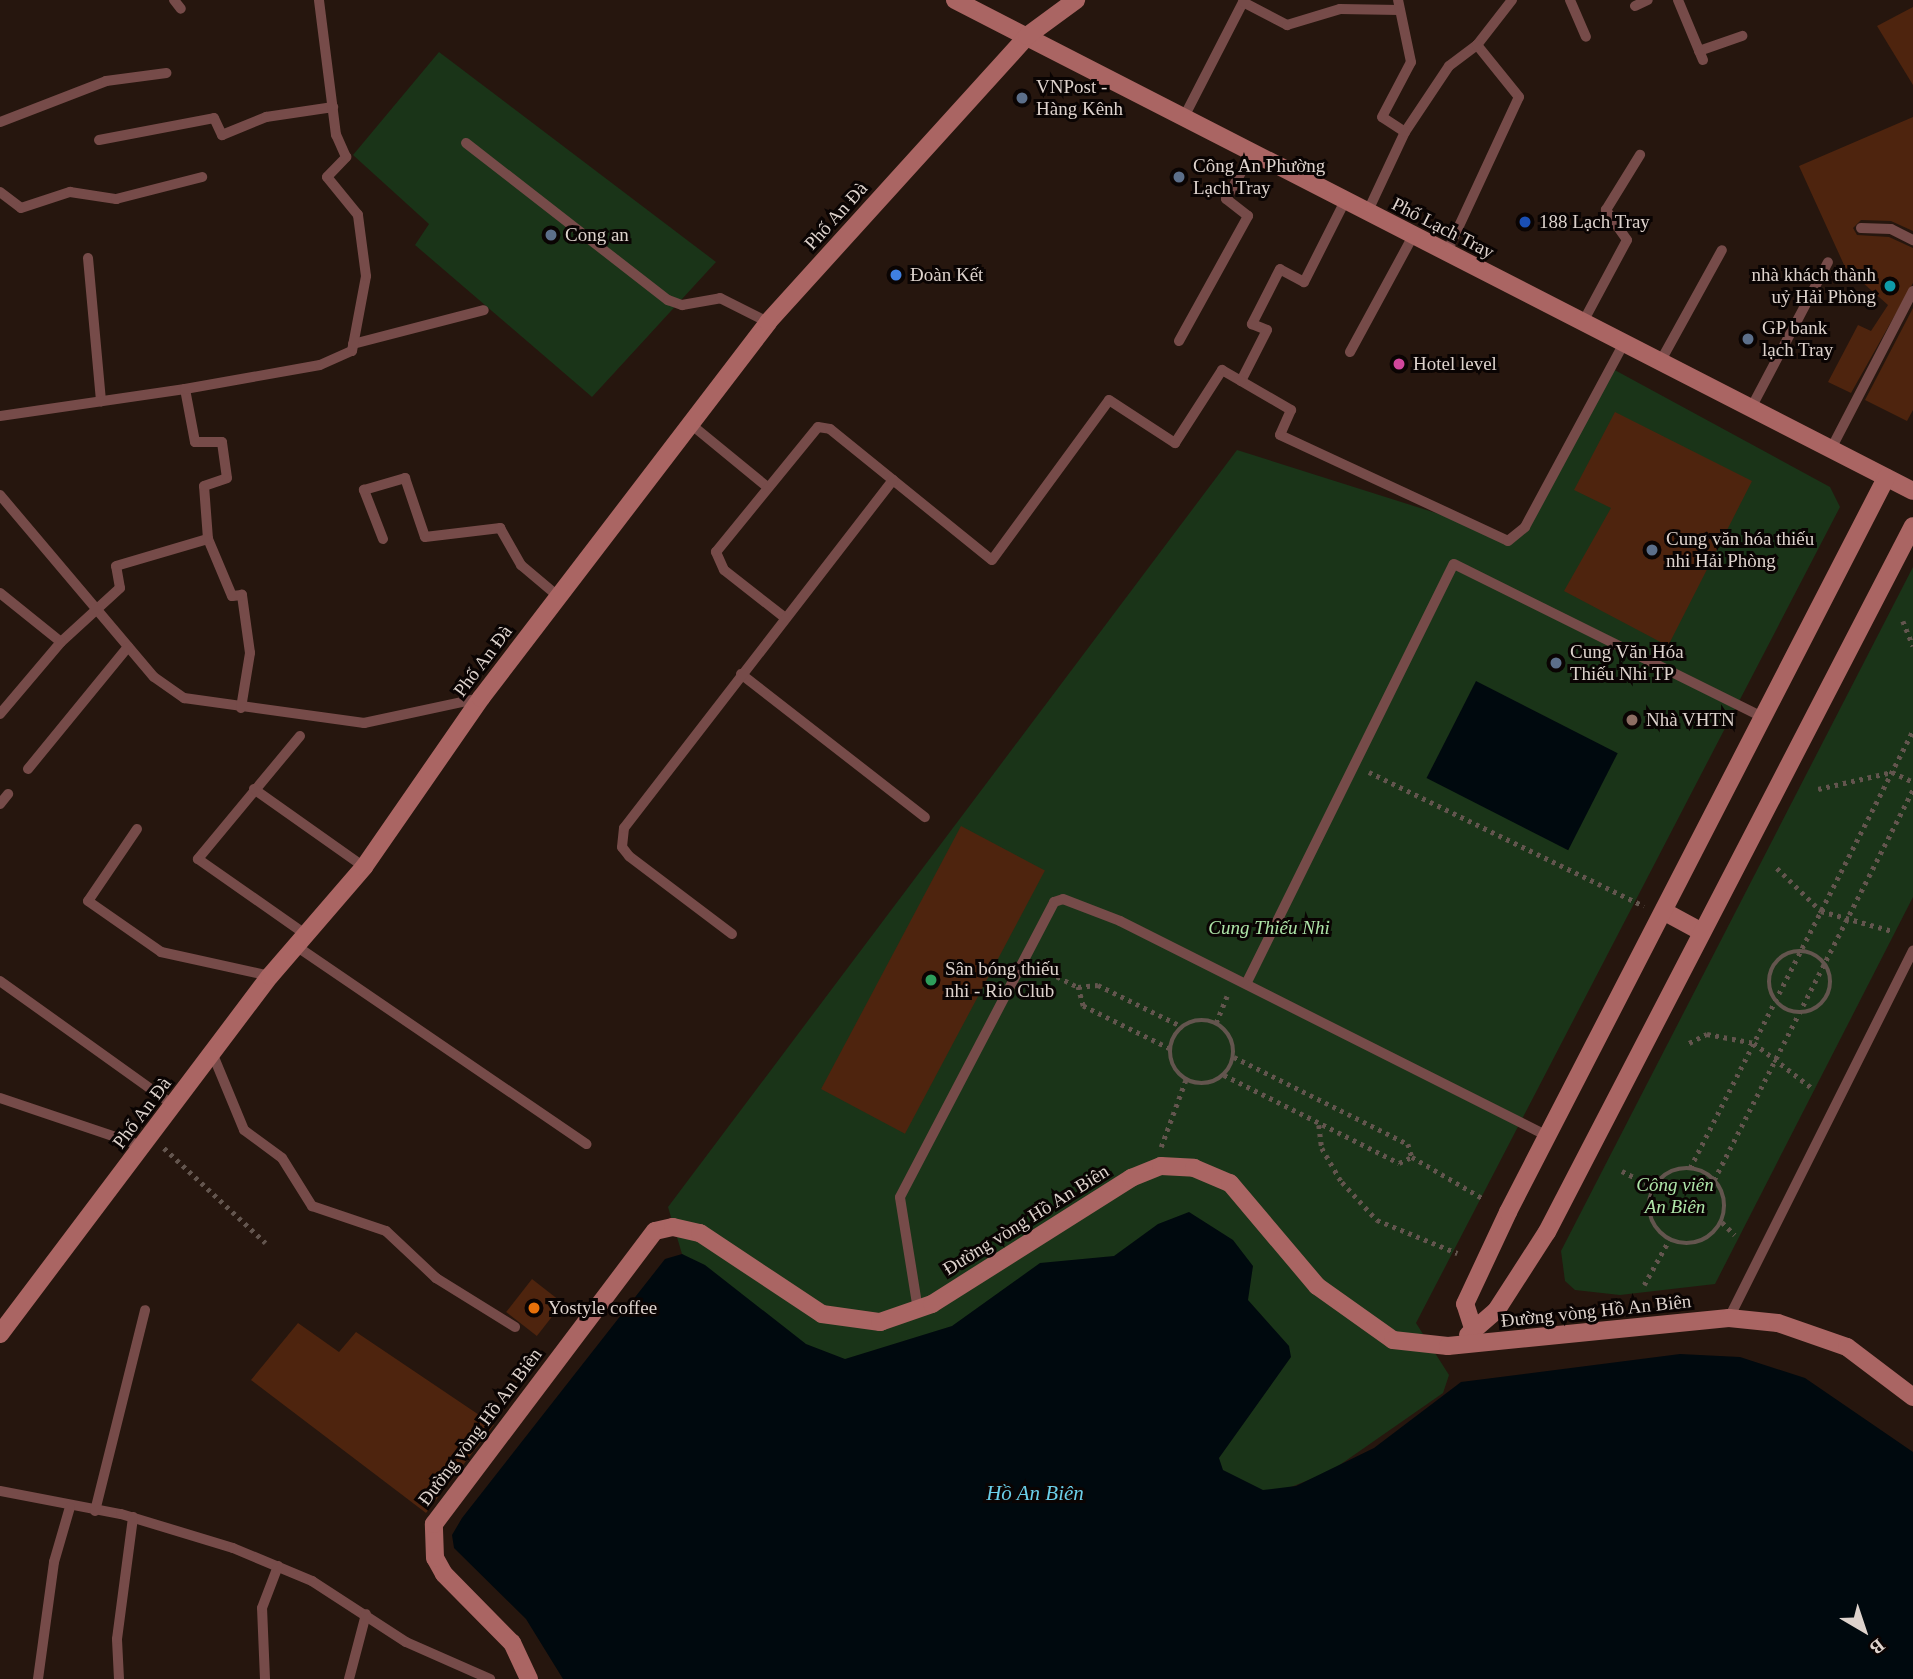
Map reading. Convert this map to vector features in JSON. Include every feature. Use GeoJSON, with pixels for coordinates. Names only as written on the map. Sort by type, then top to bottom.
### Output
{"type":"FeatureCollection","features":[{"type":"Feature","properties":{"kind":"street","name":"Phố Lạch Tray"},"geometry":{"type":"LineString","coordinates":[[955,0],[1583,322],[1659,364],[1913,492]]}},
{"type":"Feature","properties":{"kind":"street","name":"Phố An Đà"},"geometry":{"type":"LineString","coordinates":[[0,1334],[270,976],[303,942],[364,867],[481,698],[694,426],[768,322],[1027,36],[1076,0]]}},
{"type":"Feature","properties":{"kind":"street"},"geometry":{"type":"LineString","coordinates":[[1472,1325],[1465,1304],[1548,1136],[1885,478]]}},
{"type":"Feature","properties":{"kind":"street"},"geometry":{"type":"LineString","coordinates":[[1463,1345],[1472,1325],[1496,1311],[1547,1232],[1913,526]]}},
{"type":"Feature","properties":{"kind":"street"},"geometry":{"type":"LineString","coordinates":[[1665,912],[1703,932]]}},
{"type":"Feature","properties":{"kind":"street","name":"Đường vòng Hồ An Biên"},"geometry":{"type":"LineString","coordinates":[[529,1679],[512,1643],[444,1574],[435,1558],[434,1524],[655,1231],[673,1227],[700,1233],[822,1314],[859,1323],[918,1310],[1131,1178],[1161,1166],[1194,1168],[1230,1183],[1317,1286],[1374,1331],[1393,1340],[1463,1345],[1729,1318],[1778,1323],[1847,1348],[1913,1398]]}},
{"type":"Feature","properties":{"kind":"lane"},"geometry":{"type":"LineString","coordinates":[[0,416],[185,389],[320,365],[352,351],[366,276],[358,215],[327,177],[346,157],[333,107],[319,0]]}},
{"type":"Feature","properties":{"kind":"lane"},"geometry":{"type":"LineString","coordinates":[[1367,213],[1405,132],[1449,66],[1477,45],[1512,0]]}},
{"type":"Feature","properties":{"kind":"lane"},"geometry":{"type":"LineString","coordinates":[[1570,0],[1586,37]]}},
{"type":"Feature","properties":{"kind":"lane"},"geometry":{"type":"LineString","coordinates":[[1635,6],[1648,0]]}},
{"type":"Feature","properties":{"kind":"lane"},"geometry":{"type":"LineString","coordinates":[[1678,0],[1701,55],[1742,36]]}},
{"type":"Feature","properties":{"kind":"lane"},"geometry":{"type":"LineString","coordinates":[[1184,117],[1243,1],[1287,24],[1340,9],[1398,5],[1411,62],[1382,117],[1405,132]]}},
{"type":"Feature","properties":{"kind":"lane"},"geometry":{"type":"LineString","coordinates":[[1446,254],[1519,97],[1477,45]]}},
{"type":"Feature","properties":{"kind":"lane"},"geometry":{"type":"LineString","coordinates":[[0,122],[106,81],[166,73]]}},
{"type":"Feature","properties":{"kind":"lane"},"geometry":{"type":"LineString","coordinates":[[99,140],[214,118],[222,135],[266,117],[333,107]]}},
{"type":"Feature","properties":{"kind":"lane"},"geometry":{"type":"LineString","coordinates":[[466,143],[668,300],[682,305],[720,298],[768,322]]}},
{"type":"Feature","properties":{"kind":"lane"},"geometry":{"type":"LineString","coordinates":[[1179,341],[1248,216],[1226,198],[1252,153]]}},
{"type":"Feature","properties":{"kind":"lane"},"geometry":{"type":"LineString","coordinates":[[1583,322],[1627,240],[1606,210],[1640,155]]}},
{"type":"Feature","properties":{"kind":"lane"},"geometry":{"type":"LineString","coordinates":[[0,192],[21,208],[71,192],[116,199],[202,177]]}},
{"type":"Feature","properties":{"kind":"lane"},"geometry":{"type":"LineString","coordinates":[[1241,381],[1267,330],[1252,324],[1280,269],[1304,282],[1345,201]]}},
{"type":"Feature","properties":{"kind":"lane"},"geometry":{"type":"LineString","coordinates":[[1861,228],[1891,229],[1913,240]]}},
{"type":"Feature","properties":{"kind":"lane"},"geometry":{"type":"LineString","coordinates":[[1350,352],[1413,236]]}},
{"type":"Feature","properties":{"kind":"lane"},"geometry":{"type":"LineString","coordinates":[[1659,364],[1722,250]]}},
{"type":"Feature","properties":{"kind":"lane"},"geometry":{"type":"LineString","coordinates":[[88,258],[101,401]]}},
{"type":"Feature","properties":{"kind":"lane"},"geometry":{"type":"LineString","coordinates":[[1750,410],[1828,262]]}},
{"type":"Feature","properties":{"kind":"lane"},"geometry":{"type":"LineString","coordinates":[[1831,449],[1913,291]]}},
{"type":"Feature","properties":{"kind":"lane"},"geometry":{"type":"LineString","coordinates":[[353,344],[484,310]]}},
{"type":"Feature","properties":{"kind":"lane"},"geometry":{"type":"LineString","coordinates":[[784,617],[724,570],[716,552],[811,432],[825,427],[992,560],[1109,400],[1175,443],[1222,370],[1292,410],[1280,435],[1508,541],[1525,527],[1623,345]]}},
{"type":"Feature","properties":{"kind":"lane"},"geometry":{"type":"LineString","coordinates":[[185,389],[195,442],[222,442],[227,478],[204,486],[208,538],[232,596],[242,595],[250,653],[241,708]]}},
{"type":"Feature","properties":{"kind":"lane"},"geometry":{"type":"LineString","coordinates":[[694,426],[766,486]]}},
{"type":"Feature","properties":{"kind":"lane"},"geometry":{"type":"LineString","coordinates":[[383,539],[365,490],[405,478],[425,537],[500,528],[521,565],[559,597]]}},
{"type":"Feature","properties":{"kind":"lane"},"geometry":{"type":"LineString","coordinates":[[732,934],[629,856],[621,838],[784,617],[893,480]]}},
{"type":"Feature","properties":{"kind":"lane"},"geometry":{"type":"LineString","coordinates":[[0,495],[94,610],[128,647],[184,698],[364,723],[481,698]]}},
{"type":"Feature","properties":{"kind":"lane"},"geometry":{"type":"LineString","coordinates":[[0,714],[61,642],[120,588],[116,566],[208,538]]}},
{"type":"Feature","properties":{"kind":"lane"},"geometry":{"type":"LineString","coordinates":[[1247,982],[1454,564],[1764,718]]}},
{"type":"Feature","properties":{"kind":"lane"},"geometry":{"type":"LineString","coordinates":[[0,593],[61,642]]}},
{"type":"Feature","properties":{"kind":"lane"},"geometry":{"type":"LineString","coordinates":[[28,769],[128,647]]}},
{"type":"Feature","properties":{"kind":"lane"},"geometry":{"type":"LineString","coordinates":[[741,674],[925,817]]}},
{"type":"Feature","properties":{"kind":"lane"},"geometry":{"type":"LineString","coordinates":[[300,736],[198,859],[303,942],[586,1144]]}},
{"type":"Feature","properties":{"kind":"lane"},"geometry":{"type":"LineString","coordinates":[[254,789],[364,867]]}},
{"type":"Feature","properties":{"kind":"lane"},"geometry":{"type":"LineString","coordinates":[[0,804],[8,794]]}},
{"type":"Feature","properties":{"kind":"lane"},"geometry":{"type":"LineString","coordinates":[[137,830],[88,901],[160,952],[270,976]]}},
{"type":"Feature","properties":{"kind":"lane"},"geometry":{"type":"LineString","coordinates":[[918,1310],[900,1197],[1054,902],[1088,906],[1247,982],[1548,1136]]}},
{"type":"Feature","properties":{"kind":"lane"},"geometry":{"type":"LineString","coordinates":[[1729,1318],[1913,951]]}},
{"type":"Feature","properties":{"kind":"lane"},"geometry":{"type":"LineString","coordinates":[[0,981],[173,1105]]}},
{"type":"Feature","properties":{"kind":"lane"},"geometry":{"type":"LineString","coordinates":[[213,1055],[244,1130],[282,1158],[312,1206],[386,1231],[436,1278],[515,1326]]}},
{"type":"Feature","properties":{"kind":"lane"},"geometry":{"type":"LineString","coordinates":[[0,1098],[147,1141]]}},
{"type":"Feature","properties":{"kind":"lane"},"geometry":{"type":"LineString","coordinates":[[95,1511],[145,1310]]}},
{"type":"Feature","properties":{"kind":"lane"},"geometry":{"type":"LineString","coordinates":[[0,1491],[70,1507],[133,1517],[278,1566],[366,1614],[406,1642],[490,1679]]}},
{"type":"Feature","properties":{"kind":"lane"},"geometry":{"type":"LineString","coordinates":[[38,1679],[54,1562],[70,1507]]}},
{"type":"Feature","properties":{"kind":"lane"},"geometry":{"type":"LineString","coordinates":[[119,1679],[117,1639],[133,1517]]}},
{"type":"Feature","properties":{"kind":"lane"},"geometry":{"type":"LineString","coordinates":[[265,1679],[262,1608],[278,1566]]}},
{"type":"Feature","properties":{"kind":"lane"},"geometry":{"type":"LineString","coordinates":[[349,1679],[366,1614]]}},
{"type":"Feature","properties":{"kind":"path"},"geometry":{"type":"LineString","coordinates":[[1902,621],[1913,646]]}},
{"type":"Feature","properties":{"kind":"path"},"geometry":{"type":"LineString","coordinates":[[1690,1168],[1913,730]]}},
{"type":"Feature","properties":{"kind":"path"},"geometry":{"type":"LineString","coordinates":[[1368,772],[1634,904],[1665,912]]}},
{"type":"Feature","properties":{"kind":"path"},"geometry":{"type":"LineString","coordinates":[[1818,789],[1892,772],[1913,782]]}},
{"type":"Feature","properties":{"kind":"path"},"geometry":{"type":"LineString","coordinates":[[1714,1180],[1826,965],[1913,789]]}},
{"type":"Feature","properties":{"kind":"path"},"geometry":{"type":"LineString","coordinates":[[1777,868],[1821,911],[1846,921],[1892,931]]}},
{"type":"Feature","properties":{"kind":"path"},"geometry":{"type":"LineString","coordinates":[[1800,952],[1826,965]]}},
{"type":"Feature","properties":{"kind":"path"},"geometry":{"type":"LineString","coordinates":[[1800,952],[1775,964],[1769,983],[1775,1001],[1799,1013],[1817,1008],[1829,993],[1826,965]]}},
{"type":"Feature","properties":{"kind":"path"},"geometry":{"type":"LineString","coordinates":[[1042,969],[1078,987],[1098,985],[1183,1027]]}},
{"type":"Feature","properties":{"kind":"path"},"geometry":{"type":"LineString","coordinates":[[1078,987],[1083,1006],[1170,1049]]}},
{"type":"Feature","properties":{"kind":"path"},"geometry":{"type":"LineString","coordinates":[[1216,1023],[1227,996]]}},
{"type":"Feature","properties":{"kind":"path"},"geometry":{"type":"LineString","coordinates":[[1197,1020],[1216,1023],[1231,1037],[1234,1056],[1224,1075],[1204,1084],[1186,1079],[1175,1070],[1170,1049],[1183,1027],[1197,1020]]}},
{"type":"Feature","properties":{"kind":"path"},"geometry":{"type":"LineString","coordinates":[[1689,1043],[1707,1034],[1754,1043],[1777,1057],[1813,1089]]}},
{"type":"Feature","properties":{"kind":"path"},"geometry":{"type":"LineString","coordinates":[[1234,1056],[1408,1144],[1412,1157],[1484,1199]]}},
{"type":"Feature","properties":{"kind":"path"},"geometry":{"type":"LineString","coordinates":[[1224,1075],[1399,1163],[1412,1157]]}},
{"type":"Feature","properties":{"kind":"path"},"geometry":{"type":"LineString","coordinates":[[1161,1149],[1186,1079]]}},
{"type":"Feature","properties":{"kind":"path"},"geometry":{"type":"LineString","coordinates":[[1319,1125],[1322,1148],[1342,1182],[1377,1220],[1457,1254]]}},
{"type":"Feature","properties":{"kind":"path"},"geometry":{"type":"LineString","coordinates":[[147,1141],[267,1243]]}},
{"type":"Feature","properties":{"kind":"path"},"geometry":{"type":"LineString","coordinates":[[1690,1168],[1714,1180],[1724,1196],[1722,1222],[1693,1244],[1669,1240],[1652,1223],[1653,1187],[1672,1170],[1690,1168]]}},
{"type":"Feature","properties":{"kind":"path"},"geometry":{"type":"LineString","coordinates":[[1622,1171],[1653,1187]]}},
{"type":"Feature","properties":{"kind":"path"},"geometry":{"type":"LineString","coordinates":[[1722,1222],[1735,1235]]}},
{"type":"Feature","properties":{"kind":"path"},"geometry":{"type":"LineString","coordinates":[[1644,1285],[1669,1240]]}},
{"type":"Feature","properties":{"kind":"green space","name":"Cong an"},"geometry":{"type":"Polygon","coordinates":[[[439,52],[716,262],[592,397],[415,245],[429,224],[353,155],[439,52]]]}},
{"type":"Feature","properties":{"kind":"green space","name":"Cung Thiếu Nhi"},"geometry":{"type":"Polygon","coordinates":[[[1611,368],[1830,487],[1840,507],[1416,1323],[1449,1375],[1443,1393],[1331,1471],[1251,1503],[963,1340],[832,1367],[682,1254],[668,1207],[1237,450],[1515,538],[1611,368]]]}},
{"type":"Feature","properties":{"kind":"green space","name":"Công viên An Biên"},"geometry":{"type":"Polygon","coordinates":[[[1913,567],[1913,897],[1715,1284],[1620,1295],[1575,1290],[1565,1281],[1561,1251],[1913,567]]]}},
{"type":"Feature","properties":{"kind":"water"},"geometry":{"type":"Polygon","coordinates":[[[1476,681],[1618,753],[1568,850],[1427,778],[1476,681]]]}},
{"type":"Feature","properties":{"kind":"water","name":"Hồ An Biên"},"geometry":{"type":"Polygon","coordinates":[[[1189,1212],[1233,1240],[1253,1266],[1248,1300],[1289,1346],[1291,1357],[1219,1458],[1223,1470],[1263,1490],[1296,1486],[1374,1448],[1461,1382],[1680,1354],[1740,1357],[1805,1378],[1913,1452],[1913,1679],[563,1679],[526,1619],[454,1548],[452,1535],[462,1518],[665,1259],[682,1254],[705,1265],[806,1344],[845,1359],[952,1326],[1040,1263],[1114,1256],[1158,1224],[1189,1212]]]}},
{"type":"Feature","properties":{"kind":"building"},"geometry":{"type":"Polygon","coordinates":[[[1913,7],[1913,85],[1877,26],[1913,7]]]}},
{"type":"Feature","properties":{"kind":"building","name":"nhà khách thành uỷ Hải Phòng"},"geometry":{"type":"Polygon","coordinates":[[[1913,117],[1913,231],[1891,221],[1861,220],[1853,228],[1857,235],[1889,237],[1913,248],[1913,283],[1851,393],[1828,382],[1858,325],[1871,331],[1888,305],[1845,267],[1799,166],[1913,117]]]}},
{"type":"Feature","properties":{"kind":"building"},"geometry":{"type":"Polygon","coordinates":[[[1913,308],[1913,410],[1907,421],[1865,400],[1913,308]]]}},
{"type":"Feature","properties":{"kind":"building","name":"Cung văn hóa thiếu nhi Hải Phòng"},"geometry":{"type":"Polygon","coordinates":[[[1615,412],[1752,481],[1668,646],[1564,591],[1611,508],[1574,490],[1615,412]]]}},
{"type":"Feature","properties":{"kind":"building","name":"Sân bóng thiếu nhi - Rio Club"},"geometry":{"type":"Polygon","coordinates":[[[961,826],[1045,871],[905,1134],[821,1089],[961,826]]]}},
{"type":"Feature","properties":{"kind":"building","name":"Yostyle coffee"},"geometry":{"type":"Polygon","coordinates":[[[532,1279],[563,1303],[537,1336],[506,1312],[532,1279]]]}},
{"type":"Feature","properties":{"kind":"building"},"geometry":{"type":"Polygon","coordinates":[[[298,1323],[339,1352],[356,1332],[494,1425],[426,1513],[251,1380],[298,1323]]]}},
{"type":"Feature","properties":{"kind":"place","name":"VNPost - Hàng Kênh"},"geometry":{"type":"Point","coordinates":[1022,98]}},
{"type":"Feature","properties":{"kind":"place","name":"Công An Phường Lạch Tray"},"geometry":{"type":"Point","coordinates":[1179,177]}},
{"type":"Feature","properties":{"kind":"place","name":"188 Lạch Tray"},"geometry":{"type":"Point","coordinates":[1525,222]}},
{"type":"Feature","properties":{"kind":"place","name":"Cong an"},"geometry":{"type":"Point","coordinates":[551,235]}},
{"type":"Feature","properties":{"kind":"place","name":"Đoàn Kết"},"geometry":{"type":"Point","coordinates":[896,275]}},
{"type":"Feature","properties":{"kind":"place","name":"nhà khách thành uỷ Hải Phòng"},"geometry":{"type":"Point","coordinates":[1890,286]}},
{"type":"Feature","properties":{"kind":"place","name":"GP bank lạch Tray"},"geometry":{"type":"Point","coordinates":[1748,339]}},
{"type":"Feature","properties":{"kind":"place","name":"Hotel level"},"geometry":{"type":"Point","coordinates":[1399,364]}},
{"type":"Feature","properties":{"kind":"place","name":"Cung văn hóa thiếu nhi Hải Phòng"},"geometry":{"type":"Point","coordinates":[1652,550]}},
{"type":"Feature","properties":{"kind":"place","name":"Cung Văn Hóa Thiếu Nhi TP"},"geometry":{"type":"Point","coordinates":[1556,663]}},
{"type":"Feature","properties":{"kind":"place","name":"Nhà VHTN"},"geometry":{"type":"Point","coordinates":[1632,720]}},
{"type":"Feature","properties":{"kind":"place","name":"Sân bóng thiếu nhi - Rio Club"},"geometry":{"type":"Point","coordinates":[931,980]}},
{"type":"Feature","properties":{"kind":"place","name":"Yostyle coffee"},"geometry":{"type":"Point","coordinates":[534,1308]}}]}
